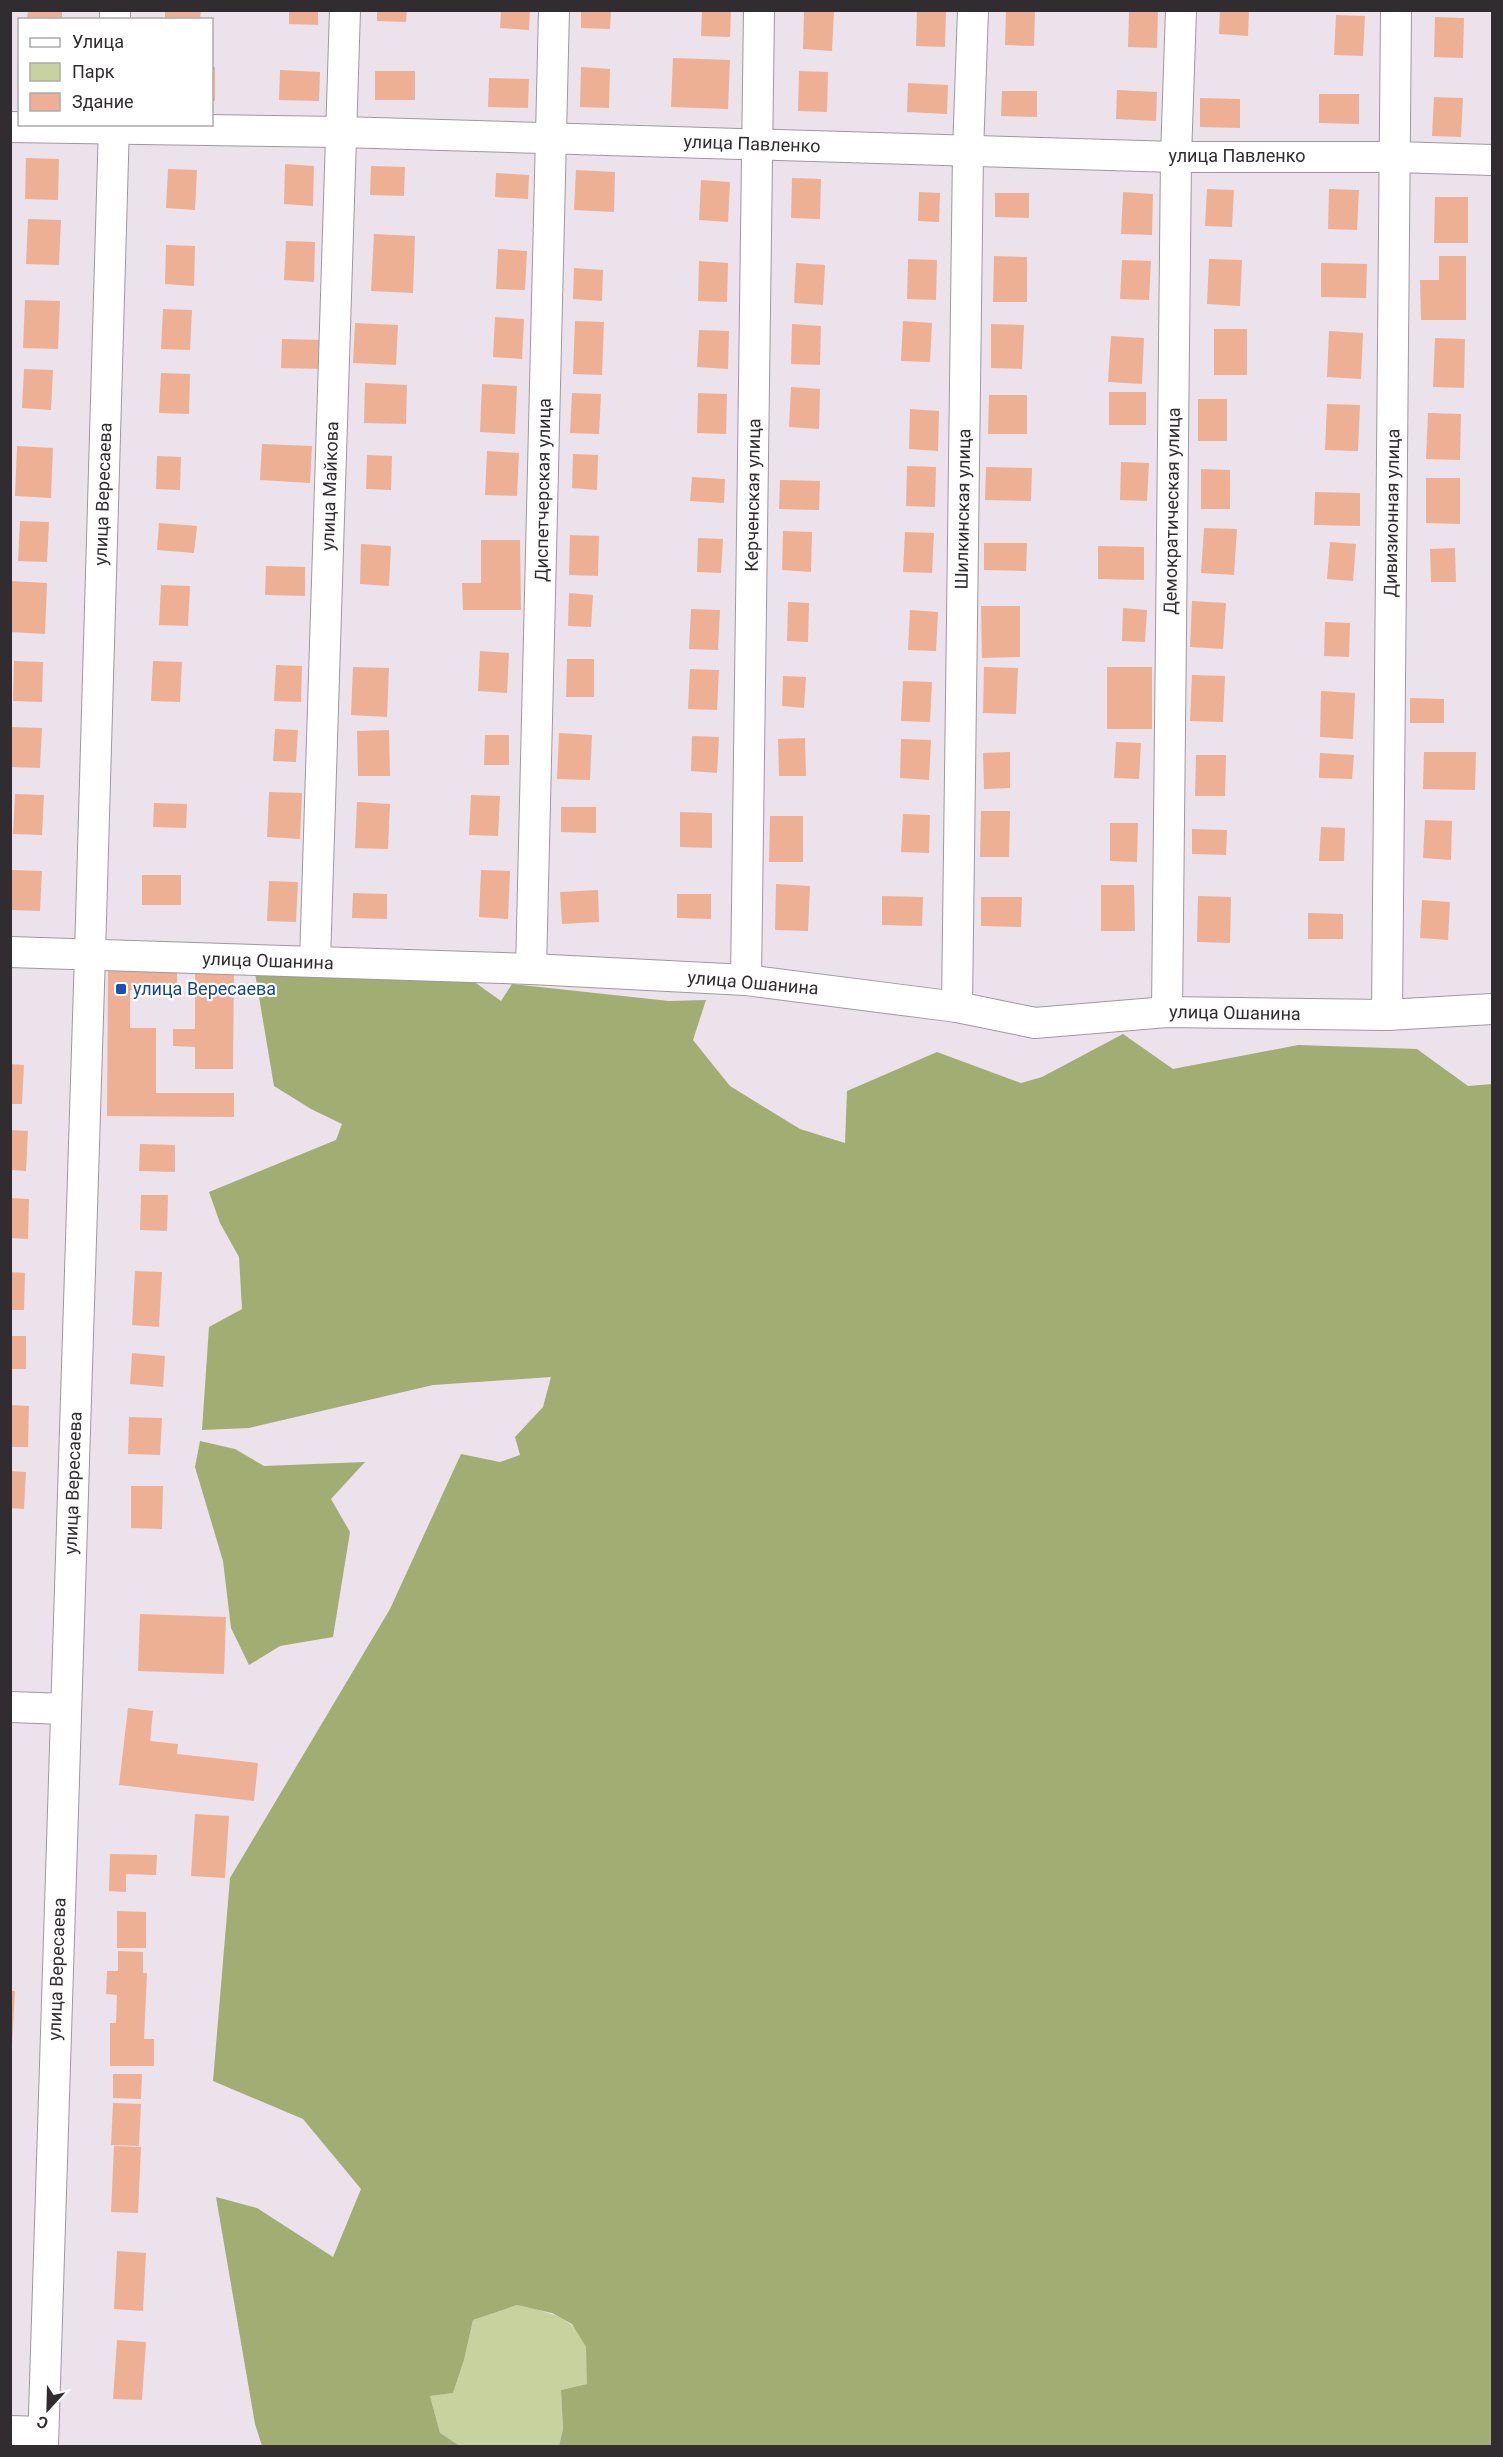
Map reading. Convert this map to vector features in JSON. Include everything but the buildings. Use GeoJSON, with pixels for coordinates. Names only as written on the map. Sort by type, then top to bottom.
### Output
{"type":"FeatureCollection","features":[{"type":"Feature","properties":{"kind":"street","name":"улица Майкова"},"geometry":{"type":"LineString","coordinates":[[315,963],[345,10]]}},
{"type":"Feature","properties":{"kind":"street","name":"Диспетчерская улица"},"geometry":{"type":"LineString","coordinates":[[531,969],[554,10]]}},
{"type":"Feature","properties":{"kind":"street","name":"Керченская улица"},"geometry":{"type":"LineString","coordinates":[[746,980],[759,10]]}},
{"type":"Feature","properties":{"kind":"street","name":"Шилкинская улица"},"geometry":{"type":"LineString","coordinates":[[957,1006],[968,152],[973,10]]}},
{"type":"Feature","properties":{"kind":"street","name":"Демократическая улица"},"geometry":{"type":"LineString","coordinates":[[1167,1012],[1176,157],[1181,10]]}},
{"type":"Feature","properties":{"kind":"street","name":"Дивизионная улица"},"geometry":{"type":"LineString","coordinates":[[1387,1015],[1396,10]]}},
{"type":"Feature","properties":{"kind":"street","name":"улица Павленко"},"geometry":{"type":"LineString","coordinates":[[10,128],[113,127],[341,132],[1176,157],[1396,157],[1492,160]]}},
{"type":"Feature","properties":{"kind":"street","name":"улица Вересаева"},"geometry":{"type":"LineString","coordinates":[[43,2439],[90,954],[113,127]]}},
{"type":"Feature","properties":{"kind":"street","name":"улица Ошанина"},"geometry":{"type":"LineString","coordinates":[[10,952],[531,969],[746,980],[957,1006],[1035,1023],[1167,1012],[1387,1015],[1492,1009]]}},
{"type":"Feature","properties":{"kind":"street"},"geometry":{"type":"LineString","coordinates":[[10,1707],[66,1709]]}},
{"type":"Feature","properties":{"kind":"street"},"geometry":{"type":"LineString","coordinates":[[10,2431],[43,2439]]}},
{"type":"Feature","properties":{"kind":"green space"},"geometry":{"type":"Polygon","coordinates":[[[255,973],[473,981],[501,1001],[512,984],[669,1001],[706,1000],[693,1040],[730,1086],[800,1129],[845,1143],[847,1091],[937,1052],[1021,1083],[1042,1077],[1123,1034],[1173,1069],[1298,1045],[1417,1049],[1468,1086],[1492,1084],[1492,2446],[559,2446],[563,2429],[561,2390],[587,2384],[586,2347],[572,2324],[552,2313],[517,2305],[473,2320],[464,2360],[453,2393],[430,2396],[440,2433],[460,2446],[262,2446],[255,2424],[216,2197],[257,2208],[333,2257],[361,2189],[303,2119],[213,2081],[230,1878],[390,1609],[461,1454],[500,1462],[520,1455],[515,1437],[543,1407],[551,1377],[433,1385],[249,1428],[202,1430],[209,1327],[242,1309],[239,1257],[220,1223],[209,1192],[336,1140],[342,1124],[311,1109],[274,1086],[255,973]]]}},
{"type":"Feature","properties":{"kind":"green space"},"geometry":{"type":"Polygon","coordinates":[[[200,1441],[235,1449],[264,1466],[365,1462],[331,1499],[350,1532],[333,1637],[280,1646],[249,1665],[231,1628],[223,1561],[195,1467],[200,1441]]]}},
{"type":"Feature","properties":{"kind":"green space"},"geometry":{"type":"Polygon","coordinates":[[[517,2305],[558,2316],[575,2328],[587,2350],[587,2384],[561,2390],[563,2429],[559,2446],[460,2446],[440,2433],[430,2396],[453,2393],[464,2360],[473,2320],[517,2305]]]}},
{"type":"Feature","properties":{"kind":"place","name":"улица Вересаева"},"geometry":{"type":"Point","coordinates":[121,989]}}]}
